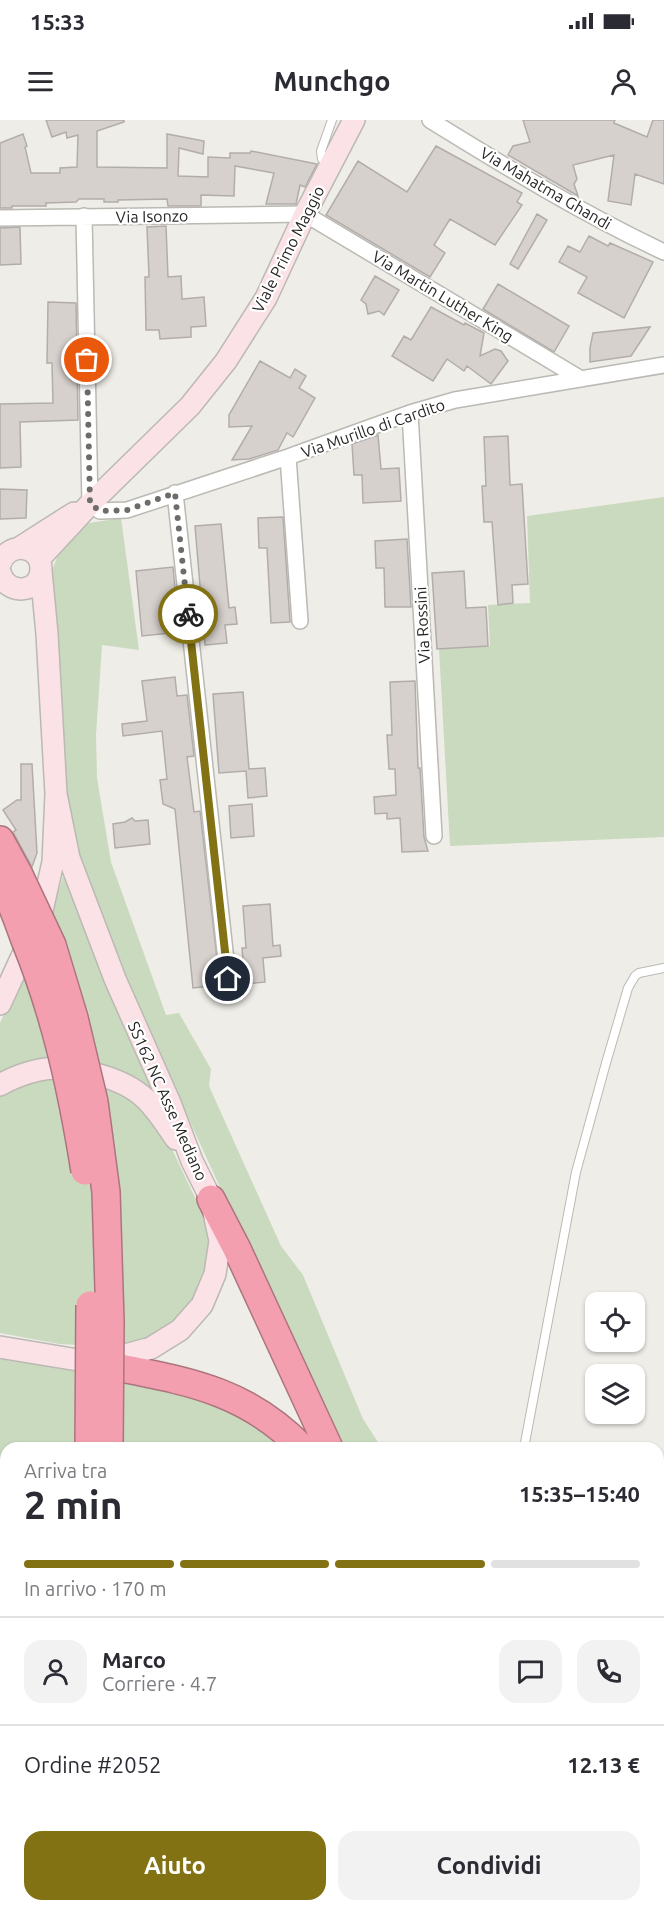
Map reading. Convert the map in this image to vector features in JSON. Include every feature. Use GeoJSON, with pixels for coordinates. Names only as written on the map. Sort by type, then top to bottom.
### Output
{"type":"FeatureCollection","features":[{"type":"Feature","properties":{"kind":"highway"},"geometry":{"type":"LineString","coordinates":[[0,840],[54,1020],[75,1107],[87,1189],[91,1323],[89,1442]]}},
{"type":"Feature","properties":{"kind":"highway"},"geometry":{"type":"LineString","coordinates":[[10,878],[52,945],[74,1018],[94,1102],[106,1192],[110,1321],[109,1442]]}},
{"type":"Feature","properties":{"kind":"highway"},"geometry":{"type":"LineString","coordinates":[[212,1199],[326,1442]]}},
{"type":"Feature","properties":{"kind":"highway"},"geometry":{"type":"LineString","coordinates":[[96,1363],[194,1383],[227,1394],[286,1431],[296,1442]]}},
{"type":"Feature","properties":{"kind":"street","name":"Viale Primo Maggio"},"geometry":{"type":"LineString","coordinates":[[90,504],[60,520],[7,568],[35,584],[40,565],[90,504],[190,406],[226,361],[266,298],[305,213],[354,120]]}},
{"type":"Feature","properties":{"kind":"street","name":"Via Mahatma Ghandi"},"geometry":{"type":"LineString","coordinates":[[430,120],[514,172],[625,234],[664,252]]}},
{"type":"Feature","properties":{"kind":"street","name":"Via Isonzo"},"geometry":{"type":"LineString","coordinates":[[0,218],[305,213]]}},
{"type":"Feature","properties":{"kind":"street","name":"Via Martin Luther King"},"geometry":{"type":"LineString","coordinates":[[305,213],[581,379]]}},
{"type":"Feature","properties":{"kind":"street"},"geometry":{"type":"LineString","coordinates":[[84,216],[90,504]]}},
{"type":"Feature","properties":{"kind":"street","name":"Via Murillo di Cardito"},"geometry":{"type":"LineString","coordinates":[[90,504],[100,511],[127,510],[288,457],[410,413],[455,400],[664,365]]}},
{"type":"Feature","properties":{"kind":"street","name":"Via Rossini"},"geometry":{"type":"LineString","coordinates":[[410,413],[434,836]]}},
{"type":"Feature","properties":{"kind":"street"},"geometry":{"type":"LineString","coordinates":[[288,457],[300,621]]}},
{"type":"Feature","properties":{"kind":"street"},"geometry":{"type":"LineString","coordinates":[[175,493],[228,979]]}},
{"type":"Feature","properties":{"kind":"street"},"geometry":{"type":"LineString","coordinates":[[7,568],[31,551],[40,565]]}},
{"type":"Feature","properties":{"kind":"street","name":"SS162 NC Asse Mediano"},"geometry":{"type":"LineString","coordinates":[[0,1004],[41,915],[53,862],[56,794],[46,625],[40,565]]}},
{"type":"Feature","properties":{"kind":"street","name":"SS162 NC Asse Mediano"},"geometry":{"type":"LineString","coordinates":[[7,568],[33,609],[40,628],[48,668]]}},
{"type":"Feature","properties":{"kind":"street","name":"SS162 NC Asse Mediano"},"geometry":{"type":"LineString","coordinates":[[0,1347],[96,1363],[151,1348],[180,1330],[202,1305],[216,1274],[220,1241],[212,1199],[192,1161],[170,1103],[115,979],[69,858],[56,794]]}},
{"type":"Feature","properties":{"kind":"street"},"geometry":{"type":"LineString","coordinates":[[0,1085],[15,1077],[40,1069],[72,1069],[114,1080],[142,1095],[192,1161]]}},
{"type":"Feature","properties":{"kind":"lane"},"geometry":{"type":"LineString","coordinates":[[330,165],[322,159],[321,150],[332,120]]}},
{"type":"Feature","properties":{"kind":"lane"},"geometry":{"type":"LineString","coordinates":[[525,1442],[576,1172],[606,1063],[628,988],[634,976],[664,968]]}},
{"type":"Feature","properties":{"kind":"green space"},"geometry":{"type":"Polygon","coordinates":[[[664,497],[664,837],[450,846],[439,649],[490,646],[488,605],[530,603],[527,516],[664,497]]]}},
{"type":"Feature","properties":{"kind":"green space"},"geometry":{"type":"Polygon","coordinates":[[[121,518],[139,650],[102,645],[96,735],[97,778],[111,862],[166,1015],[179,1013],[211,1069],[209,1086],[281,1246],[303,1275],[363,1419],[378,1442],[337,1442],[89,901],[68,817],[56,686],[51,573],[58,555],[75,529],[83,524],[121,518]]]}},
{"type":"Feature","properties":{"kind":"green space"},"geometry":{"type":"Polygon","coordinates":[[[65,869],[163,1100],[135,1080],[0,1078],[0,1023],[53,911],[65,869]]]}},
{"type":"Feature","properties":{"kind":"green space"},"geometry":{"type":"Polygon","coordinates":[[[52,1077],[82,1080],[123,1093],[161,1126],[208,1225],[211,1238],[211,1265],[188,1315],[142,1343],[98,1346],[59,1344],[0,1333],[0,1095],[28,1081],[52,1077]]]}},
{"type":"Feature","properties":{"kind":"green space"},"geometry":{"type":"Polygon","coordinates":[[[0,1359],[181,1387],[228,1403],[286,1442],[0,1442],[0,1359]]]}},
{"type":"Feature","properties":{"kind":"building"},"geometry":{"type":"Polygon","coordinates":[[[46,120],[124,120],[124,122],[97,131],[97,167],[167,168],[167,134],[204,141],[203,154],[179,148],[178,176],[208,177],[208,157],[230,158],[230,153],[250,153],[251,151],[317,164],[305,187],[300,185],[296,204],[266,204],[274,173],[235,166],[234,196],[201,195],[201,206],[168,206],[167,199],[104,202],[104,199],[79,199],[76,202],[46,203],[46,206],[0,208],[0,143],[23,134],[31,173],[60,173],[60,168],[77,167],[78,135],[67,138],[66,132],[52,137],[46,120]]]}},
{"type":"Feature","properties":{"kind":"building"},"geometry":{"type":"Polygon","coordinates":[[[523,120],[615,120],[614,123],[647,137],[653,120],[664,120],[664,184],[635,174],[631,205],[608,201],[614,155],[573,165],[577,179],[574,184],[578,196],[508,155],[513,146],[530,142],[523,120]]]}},
{"type":"Feature","properties":{"kind":"building"},"geometry":{"type":"Polygon","coordinates":[[[436,146],[522,193],[517,202],[522,205],[495,245],[450,219],[434,245],[445,253],[430,277],[326,215],[358,161],[407,192],[436,146]]]}},
{"type":"Feature","properties":{"kind":"building"},"geometry":{"type":"Polygon","coordinates":[[[537,214],[547,220],[518,269],[510,264],[537,214]]]}},
{"type":"Feature","properties":{"kind":"building"},"geometry":{"type":"Polygon","coordinates":[[[166,226],[168,277],[181,276],[182,299],[204,297],[206,326],[191,327],[191,337],[160,339],[159,330],[146,330],[145,277],[149,277],[147,227],[166,226]]]}},
{"type":"Feature","properties":{"kind":"building"},"geometry":{"type":"Polygon","coordinates":[[[20,227],[21,264],[0,265],[0,228],[20,227]]]}},
{"type":"Feature","properties":{"kind":"building"},"geometry":{"type":"Polygon","coordinates":[[[589,236],[608,246],[610,243],[653,262],[624,318],[578,293],[587,277],[559,262],[568,246],[580,252],[589,236]]]}},
{"type":"Feature","properties":{"kind":"building"},"geometry":{"type":"Polygon","coordinates":[[[375,276],[399,290],[384,315],[379,311],[368,314],[366,304],[361,300],[375,276]]]}},
{"type":"Feature","properties":{"kind":"building"},"geometry":{"type":"Polygon","coordinates":[[[498,284],[569,326],[554,352],[483,309],[498,284]]]}},
{"type":"Feature","properties":{"kind":"building"},"geometry":{"type":"Polygon","coordinates":[[[48,302],[76,303],[78,420],[20,422],[21,467],[0,468],[0,404],[53,403],[52,363],[47,363],[48,302]]]}},
{"type":"Feature","properties":{"kind":"building"},"geometry":{"type":"Polygon","coordinates":[[[431,307],[484,333],[480,356],[495,349],[501,351],[508,361],[491,384],[467,366],[464,371],[447,359],[433,381],[392,356],[404,336],[411,340],[431,307]]]}},
{"type":"Feature","properties":{"kind":"building"},"geometry":{"type":"Polygon","coordinates":[[[650,327],[631,356],[590,362],[593,333],[650,327]]]}},
{"type":"Feature","properties":{"kind":"building"},"geometry":{"type":"Polygon","coordinates":[[[260,361],[290,378],[295,369],[306,376],[299,388],[315,398],[293,437],[287,433],[278,450],[249,459],[232,460],[252,426],[229,427],[229,415],[260,361]]]}},
{"type":"Feature","properties":{"kind":"building"},"geometry":{"type":"Polygon","coordinates":[[[378,435],[381,469],[399,468],[401,501],[363,503],[362,475],[354,475],[352,444],[378,435]]]}},
{"type":"Feature","properties":{"kind":"building"},"geometry":{"type":"Polygon","coordinates":[[[508,436],[510,485],[522,484],[528,584],[512,585],[513,603],[498,605],[492,522],[484,522],[482,486],[486,486],[484,437],[508,436]]]}},
{"type":"Feature","properties":{"kind":"building"},"geometry":{"type":"Polygon","coordinates":[[[0,489],[27,490],[26,518],[0,519],[0,489]]]}},
{"type":"Feature","properties":{"kind":"building"},"geometry":{"type":"Polygon","coordinates":[[[283,517],[290,622],[271,623],[267,548],[259,548],[258,518],[283,517]]]}},
{"type":"Feature","properties":{"kind":"building"},"geometry":{"type":"Polygon","coordinates":[[[221,524],[229,608],[235,607],[237,624],[225,625],[227,643],[205,645],[195,526],[221,524]]]}},
{"type":"Feature","properties":{"kind":"building"},"geometry":{"type":"Polygon","coordinates":[[[407,539],[411,607],[385,607],[384,568],[376,568],[375,541],[407,539]]]}},
{"type":"Feature","properties":{"kind":"building"},"geometry":{"type":"Polygon","coordinates":[[[173,567],[179,632],[142,636],[136,571],[173,567]]]}},
{"type":"Feature","properties":{"kind":"building"},"geometry":{"type":"Polygon","coordinates":[[[464,571],[466,608],[486,607],[488,646],[437,649],[432,573],[464,571]]]}},
{"type":"Feature","properties":{"kind":"building"},"geometry":{"type":"Polygon","coordinates":[[[175,677],[177,696],[187,695],[194,756],[187,757],[194,812],[200,811],[220,985],[193,988],[175,809],[163,804],[160,780],[167,779],[162,731],[123,736],[122,724],[147,721],[142,681],[175,677]]]}},
{"type":"Feature","properties":{"kind":"building"},"geometry":{"type":"Polygon","coordinates":[[[415,681],[418,768],[420,768],[424,837],[428,851],[402,852],[400,818],[387,819],[387,813],[375,814],[374,797],[396,795],[395,769],[389,769],[387,735],[392,735],[390,682],[415,681]]]}},
{"type":"Feature","properties":{"kind":"building"},"geometry":{"type":"Polygon","coordinates":[[[243,692],[249,769],[265,768],[267,796],[248,798],[246,771],[219,773],[213,694],[243,692]]]}},
{"type":"Feature","properties":{"kind":"building"},"geometry":{"type":"Polygon","coordinates":[[[21,764],[32,764],[37,853],[32,867],[13,832],[16,830],[3,810],[17,800],[21,800],[21,764]]]}},
{"type":"Feature","properties":{"kind":"building"},"geometry":{"type":"Polygon","coordinates":[[[252,804],[254,836],[231,838],[229,806],[252,804]]]}},
{"type":"Feature","properties":{"kind":"building"},"geometry":{"type":"Polygon","coordinates":[[[132,818],[135,821],[148,820],[150,844],[115,848],[113,824],[132,818]]]}},
{"type":"Feature","properties":{"kind":"building"},"geometry":{"type":"Polygon","coordinates":[[[270,904],[273,946],[280,945],[281,956],[263,958],[265,982],[245,984],[242,948],[246,948],[243,906],[270,904]]]}},
{"type":"Feature","properties":{"kind":"way so far"},"geometry":{"type":"LineString","coordinates":[[87,360],[90,504],[100,511],[127,510],[175,493],[188,614]]}},
{"type":"Feature","properties":{"kind":"route"},"geometry":{"type":"LineString","coordinates":[[188,614],[228,979]]}}]}
